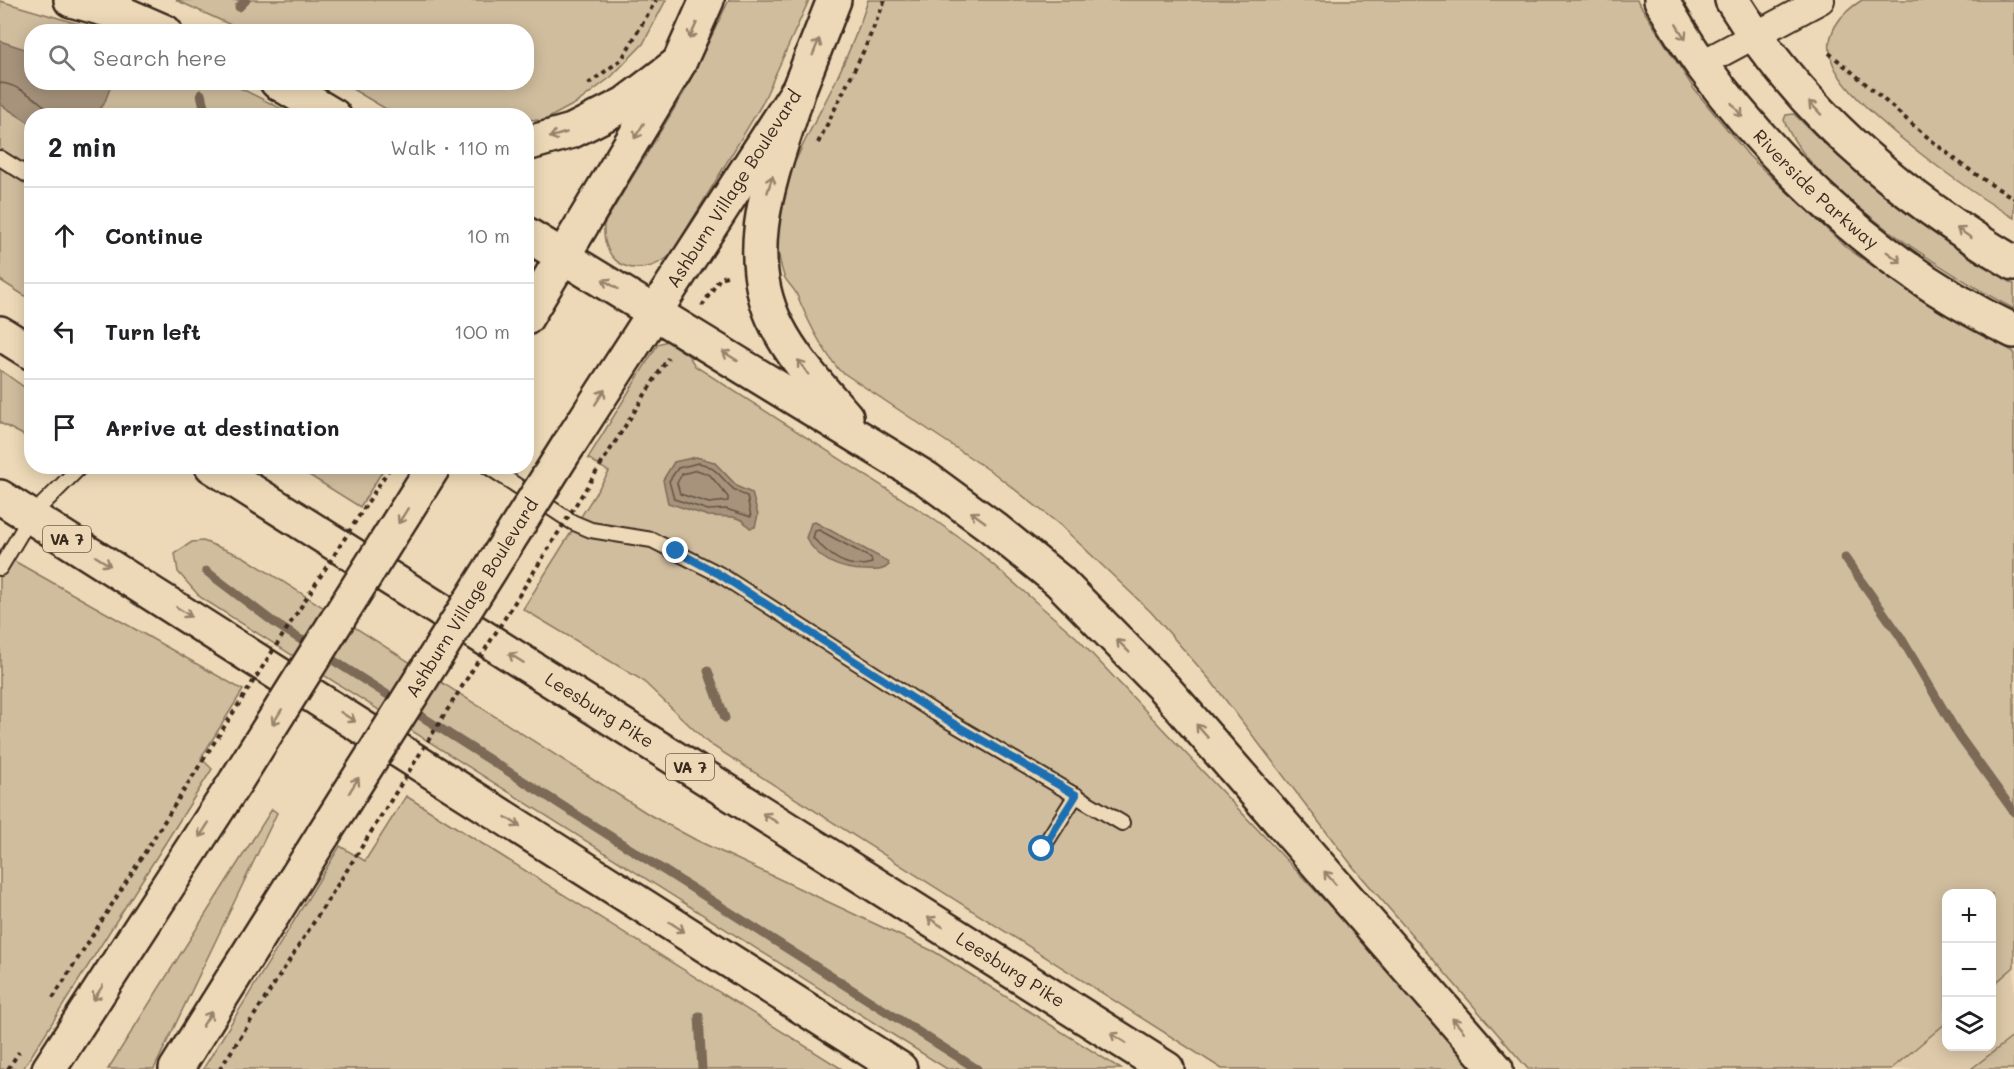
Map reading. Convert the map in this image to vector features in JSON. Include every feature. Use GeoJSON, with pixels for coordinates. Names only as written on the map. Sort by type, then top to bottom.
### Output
{"type":"FeatureCollection","features":[{"type":"Feature","properties":{"kind":"main road"},"geometry":{"type":"LineString","coordinates":[[71,0],[126,15],[147,24]]}},
{"type":"Feature","properties":{"kind":"main road"},"geometry":{"type":"LineString","coordinates":[[534,305],[679,63],[707,0]]}},
{"type":"Feature","properties":{"kind":"main road","name":"Ashburn Village Boulevard"},"geometry":{"type":"LineString","coordinates":[[176,1069],[568,446],[800,88],[834,0]]}},
{"type":"Feature","properties":{"kind":"main road","name":"Riverside Parkway"},"geometry":{"type":"LineString","coordinates":[[1661,0],[1701,64],[1779,159],[1865,236],[1959,301],[2014,331]]}},
{"type":"Feature","properties":{"kind":"main road"},"geometry":{"type":"LineString","coordinates":[[1732,0],[1754,36],[1835,129],[1880,170],[1930,210],[2014,263]]}},
{"type":"Feature","properties":{"kind":"main road"},"geometry":{"type":"LineString","coordinates":[[534,142],[572,131],[625,104],[679,63]]}},
{"type":"Feature","properties":{"kind":"main road"},"geometry":{"type":"LineString","coordinates":[[800,88],[764,205],[758,267],[776,325],[804,369],[869,443]]}},
{"type":"Feature","properties":{"kind":"main road"},"geometry":{"type":"LineString","coordinates":[[290,90],[321,108]]}},
{"type":"Feature","properties":{"kind":"main road"},"geometry":{"type":"LineString","coordinates":[[534,239],[927,479],[1059,581],[1164,688],[1496,1069]]}},
{"type":"Feature","properties":{"kind":"main road"},"geometry":{"type":"LineString","coordinates":[[0,333],[24,348]]}},
{"type":"Feature","properties":{"kind":"main road","name":"Leesburg Pike"},"geometry":{"type":"LineString","coordinates":[[225,474],[1167,1069]]}},
{"type":"Feature","properties":{"kind":"main road"},"geometry":{"type":"LineString","coordinates":[[49,1069],[236,781],[429,474]]}},
{"type":"Feature","properties":{"kind":"main road","name":"VA 7"},"geometry":{"type":"LineString","coordinates":[[0,497],[900,1069]]}},
{"type":"Feature","properties":{"kind":"street"},"geometry":{"type":"LineString","coordinates":[[1701,64],[1821,0]]}},
{"type":"Feature","properties":{"kind":"lane"},"geometry":{"type":"LineString","coordinates":[[0,158],[24,173]]}},
{"type":"Feature","properties":{"kind":"lane"},"geometry":{"type":"LineString","coordinates":[[0,568],[31,516],[73,474]]}},
{"type":"Feature","properties":{"kind":"lane"},"geometry":{"type":"LineString","coordinates":[[499,474],[580,526],[652,540],[719,574],[937,714],[1122,823]]}},
{"type":"Feature","properties":{"kind":"lane"},"geometry":{"type":"LineString","coordinates":[[1042,849],[1076,795]]}},
{"type":"Feature","properties":{"kind":"path"},"geometry":{"type":"LineString","coordinates":[[1829,53],[1926,136],[1994,187],[2014,198]]}},
{"type":"Feature","properties":{"kind":"path"},"geometry":{"type":"LineString","coordinates":[[220,1069],[600,466]]}},
{"type":"Feature","properties":{"kind":"path"},"geometry":{"type":"LineString","coordinates":[[52,999],[386,474]]}},
{"type":"Feature","properties":{"kind":"path"},"geometry":{"type":"LineString","coordinates":[[8,1069],[21,1049]]}},
{"type":"Feature","properties":{"kind":"shaded area"},"geometry":{"type":"Polygon","coordinates":[[[176,0],[666,0],[643,44],[611,77],[578,102],[543,121],[534,120],[534,108],[384,108],[354,90],[534,90],[534,24],[229,24],[176,0]]]}},
{"type":"Feature","properties":{"kind":"shaded area"},"geometry":{"type":"Polygon","coordinates":[[[729,0],[809,0],[762,104],[671,255],[647,267],[624,266],[615,260],[609,251],[604,224],[685,91],[729,0]]]}},
{"type":"Feature","properties":{"kind":"shaded area"},"geometry":{"type":"Polygon","coordinates":[[[868,0],[1637,0],[1694,89],[1749,156],[1847,248],[1920,299],[2014,352],[2014,967],[1996,983],[1996,889],[1942,889],[1942,1026],[1891,1069],[1528,1069],[1354,868],[1211,681],[1151,612],[1060,525],[995,474],[839,370],[832,361],[811,325],[796,292],[784,276],[778,250],[778,224],[782,199],[790,174],[858,30],[868,0]]]}},
{"type":"Feature","properties":{"kind":"shaded area"},"geometry":{"type":"Polygon","coordinates":[[[1862,0],[2014,0],[2014,218],[1969,189],[1912,147],[1884,124],[1842,80],[1832,61],[1830,42],[1832,33],[1847,11],[1862,0]]]}},
{"type":"Feature","properties":{"kind":"shaded area"},"geometry":{"type":"Polygon","coordinates":[[[0,1],[79,24],[24,24],[24,90],[244,90],[280,108],[24,108],[24,295],[0,280],[0,1]]]}},
{"type":"Feature","properties":{"kind":"shaded area"},"geometry":{"type":"Polygon","coordinates":[[[1794,114],[1819,139],[1898,207],[1954,247],[2014,284],[2014,309],[1920,252],[1851,201],[1821,173],[1798,146],[1784,120],[1786,115],[1794,114]]]}},
{"type":"Feature","properties":{"kind":"shaded area"},"geometry":{"type":"Polygon","coordinates":[[[667,341],[689,356],[695,366],[929,516],[975,549],[1076,637],[1376,955],[1473,1069],[1222,1069],[708,743],[642,680],[523,609],[609,472],[588,458],[658,344],[667,341]]]}},
{"type":"Feature","properties":{"kind":"shaded area"},"geometry":{"type":"Polygon","coordinates":[[[0,370],[24,387],[24,435],[0,423],[0,370]]]}},
{"type":"Feature","properties":{"kind":"shaded area"},"geometry":{"type":"Polygon","coordinates":[[[307,474],[381,474],[360,507],[307,474]]]}},
{"type":"Feature","properties":{"kind":"shaded area"},"geometry":{"type":"Polygon","coordinates":[[[203,541],[244,557],[650,815],[696,840],[935,952],[1121,1069],[947,1069],[200,597],[178,572],[175,553],[192,542],[203,541]]]}},
{"type":"Feature","properties":{"kind":"shaded area"},"geometry":{"type":"Polygon","coordinates":[[[0,553],[243,690],[201,758],[212,769],[23,1069],[0,1069],[0,553]]]}},
{"type":"Feature","properties":{"kind":"shaded area"},"geometry":{"type":"Polygon","coordinates":[[[406,796],[842,1069],[203,1069],[340,846],[365,861],[406,796]]]}},
{"type":"Feature","properties":{"kind":"shaded area"},"geometry":{"type":"Polygon","coordinates":[[[272,809],[277,813],[154,1069],[108,1069],[272,809]]]}},
{"type":"Feature","properties":{"kind":"shaded area"},"geometry":{"type":"Polygon","coordinates":[[[2014,967],[2014,1069],[1891,1069],[1942,1026],[1942,1051],[1996,1051],[1996,983],[2014,967]]]}},
{"type":"Feature","properties":{"kind":"shaded area"},"geometry":{"type":"Polygon","coordinates":[[[2014,1036],[2014,1069],[1971,1069],[1996,1051],[2014,1036]]]}},
{"type":"Feature","properties":{"kind":"water"},"geometry":{"type":"Polygon","coordinates":[[[0,41],[24,49],[24,90],[109,90],[101,108],[24,108],[24,119],[0,104],[0,41]]]}},
{"type":"Feature","properties":{"kind":"water"},"geometry":{"type":"Polygon","coordinates":[[[696,457],[714,462],[738,487],[752,493],[758,515],[755,527],[750,528],[742,520],[733,517],[708,516],[668,503],[663,480],[674,462],[696,457]]]}},
{"type":"Feature","properties":{"kind":"water"},"geometry":{"type":"Polygon","coordinates":[[[815,522],[887,561],[889,565],[881,570],[857,570],[832,563],[817,553],[806,538],[811,523],[815,522]]]}},
{"type":"Feature","properties":{"kind":"waterway"},"geometry":{"type":"LineString","coordinates":[[239,7],[246,0]]}},
{"type":"Feature","properties":{"kind":"waterway"},"geometry":{"type":"LineString","coordinates":[[201,94],[204,108]]}},
{"type":"Feature","properties":{"kind":"waterway"},"geometry":{"type":"LineString","coordinates":[[1845,558],[1900,636],[1959,736],[2014,812]]}},
{"type":"Feature","properties":{"kind":"waterway"},"geometry":{"type":"LineString","coordinates":[[206,571],[276,624],[977,1069]]}},
{"type":"Feature","properties":{"kind":"waterway"},"geometry":{"type":"LineString","coordinates":[[708,671],[725,718]]}},
{"type":"Feature","properties":{"kind":"waterway"},"geometry":{"type":"LineString","coordinates":[[699,1016],[702,1069]]}},
{"type":"Feature","properties":{"kind":"route"},"geometry":{"type":"LineString","coordinates":[[676,551],[719,574],[937,714],[1076,795],[1042,849]]}}]}
